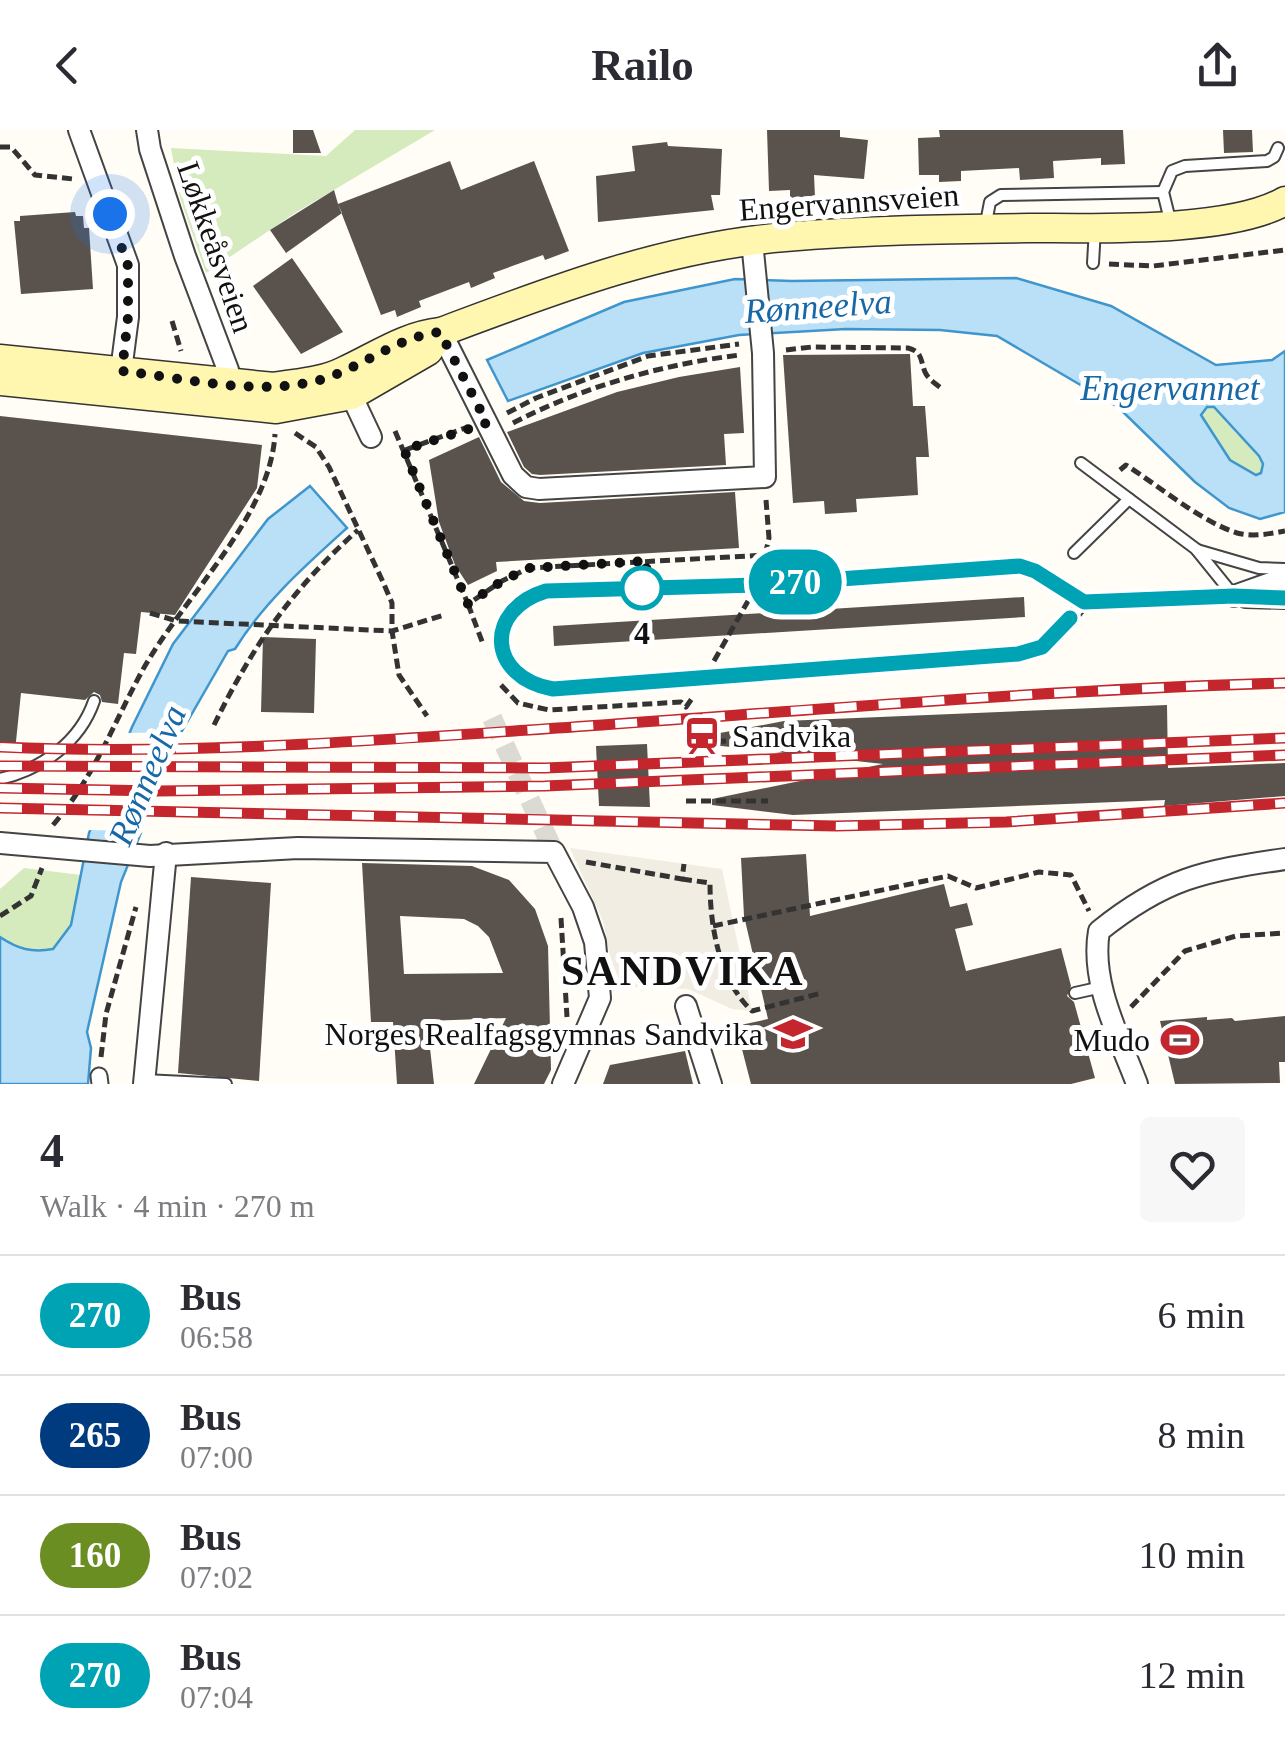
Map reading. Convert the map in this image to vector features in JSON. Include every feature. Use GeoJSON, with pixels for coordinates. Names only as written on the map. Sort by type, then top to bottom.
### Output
{"type":"FeatureCollection","features":[{"type":"Feature","properties":{"kind":"main road","name":"Engervannsveien"},"geometry":{"type":"LineString","coordinates":[[180,379],[276,409],[428,351],[440,332],[600,273],[668,255],[752,241],[821,234],[1171,225],[1281,206]]}},
{"type":"Feature","properties":{"kind":"main road"},"geometry":{"type":"LineString","coordinates":[[0,358],[180,379]]}},
{"type":"Feature","properties":{"kind":"main road","name":"Engervannsveien"},"geometry":{"type":"LineString","coordinates":[[180,379],[274,386],[316,381],[347,384]]}},
{"type":"Feature","properties":{"kind":"main road"},"geometry":{"type":"LineString","coordinates":[[0,382],[180,379]]}},
{"type":"Feature","properties":{"kind":"street"},"geometry":{"type":"LineString","coordinates":[[79,130],[128,266],[122,371]]}},
{"type":"Feature","properties":{"kind":"street","name":"Løkkeåsveien"},"geometry":{"type":"LineString","coordinates":[[147,130],[150,150],[228,370],[228,384]]}},
{"type":"Feature","properties":{"kind":"street"},"geometry":{"type":"LineString","coordinates":[[440,332],[513,476],[526,486],[538,489],[765,478],[763,345],[752,241]]}},
{"type":"Feature","properties":{"kind":"street"},"geometry":{"type":"LineString","coordinates":[[347,384],[371,436]]}},
{"type":"Feature","properties":{"kind":"street"},"geometry":{"type":"LineString","coordinates":[[1234,596],[1285,578]]}},
{"type":"Feature","properties":{"kind":"street"},"geometry":{"type":"LineString","coordinates":[[1234,596],[1285,598]]}},
{"type":"Feature","properties":{"kind":"street"},"geometry":{"type":"LineString","coordinates":[[0,843],[51,852],[158,854],[298,848],[554,852],[583,906],[595,942],[600,998],[563,1084]]}},
{"type":"Feature","properties":{"kind":"street"},"geometry":{"type":"LineString","coordinates":[[144,1082],[158,854]]}},
{"type":"Feature","properties":{"kind":"street"},"geometry":{"type":"LineString","coordinates":[[1137,1084],[1102,987],[1095,955],[1099,931],[1158,889],[1214,870],[1285,859]]}},
{"type":"Feature","properties":{"kind":"street"},"geometry":{"type":"LineString","coordinates":[[686,1006],[711,1084]]}},
{"type":"Feature","properties":{"kind":"lane"},"geometry":{"type":"LineString","coordinates":[[1171,225],[1163,192],[1172,171],[1185,166],[1267,161],[1278,148]]}},
{"type":"Feature","properties":{"kind":"lane"},"geometry":{"type":"LineString","coordinates":[[985,229],[990,202],[1002,195],[1163,192]]}},
{"type":"Feature","properties":{"kind":"lane"},"geometry":{"type":"LineString","coordinates":[[1093,263],[1095,228]]}},
{"type":"Feature","properties":{"kind":"lane"},"geometry":{"type":"LineString","coordinates":[[1081,462],[1196,550],[1234,596]]}},
{"type":"Feature","properties":{"kind":"lane"},"geometry":{"type":"LineString","coordinates":[[1074,553],[1129,499]]}},
{"type":"Feature","properties":{"kind":"lane"},"geometry":{"type":"LineString","coordinates":[[1196,550],[1259,568],[1285,569]]}},
{"type":"Feature","properties":{"kind":"lane"},"geometry":{"type":"LineString","coordinates":[[1084,602],[1042,647],[1018,654],[704,679],[553,689],[523,680],[511,669],[502,642],[509,616],[517,604],[546,591],[757,585],[1020,566],[1084,602],[1234,596]]}},
{"type":"Feature","properties":{"kind":"lane"},"geometry":{"type":"LineString","coordinates":[[0,779],[16,775],[70,744],[88,720],[94,701]]}},
{"type":"Feature","properties":{"kind":"lane"},"geometry":{"type":"LineString","coordinates":[[1075,994],[1102,987]]}},
{"type":"Feature","properties":{"kind":"lane"},"geometry":{"type":"LineString","coordinates":[[144,1082],[226,1084]]}},
{"type":"Feature","properties":{"kind":"path"},"geometry":{"type":"LineString","coordinates":[[0,147],[11,146],[35,176],[96,180]]}},
{"type":"Feature","properties":{"kind":"path"},"geometry":{"type":"LineString","coordinates":[[1093,263],[1153,266],[1285,250]]}},
{"type":"Feature","properties":{"kind":"path"},"geometry":{"type":"LineString","coordinates":[[172,320],[180,351],[180,379]]}},
{"type":"Feature","properties":{"kind":"path"},"geometry":{"type":"LineString","coordinates":[[404,450],[606,385],[763,345]]}},
{"type":"Feature","properties":{"kind":"path"},"geometry":{"type":"LineString","coordinates":[[487,424],[536,398],[648,356],[763,345],[908,348],[922,357],[926,375],[942,389]]}},
{"type":"Feature","properties":{"kind":"path"},"geometry":{"type":"LineString","coordinates":[[392,424],[468,604],[529,568],[766,555]]}},
{"type":"Feature","properties":{"kind":"path"},"geometry":{"type":"LineString","coordinates":[[0,916],[31,896],[51,852],[49,830],[81,793],[142,671],[264,486],[274,462],[276,426]]}},
{"type":"Feature","properties":{"kind":"path"},"geometry":{"type":"LineString","coordinates":[[316,448],[329,466],[392,603],[399,676],[427,716]]}},
{"type":"Feature","properties":{"kind":"path"},"geometry":{"type":"LineString","coordinates":[[1126,464],[1218,524],[1237,532],[1263,535],[1285,530]]}},
{"type":"Feature","properties":{"kind":"path"},"geometry":{"type":"LineString","coordinates":[[214,724],[244,664],[288,600],[358,530]]}},
{"type":"Feature","properties":{"kind":"path"},"geometry":{"type":"LineString","coordinates":[[150,613],[178,621],[392,631],[444,615]]}},
{"type":"Feature","properties":{"kind":"path"},"geometry":{"type":"LineString","coordinates":[[686,743],[766,738]]}},
{"type":"Feature","properties":{"kind":"path"},"geometry":{"type":"LineString","coordinates":[[686,801],[768,801]]}},
{"type":"Feature","properties":{"kind":"path"},"geometry":{"type":"LineString","coordinates":[[554,852],[577,861],[710,883],[713,926],[736,996],[752,1011],[822,992]]}},
{"type":"Feature","properties":{"kind":"path"},"geometry":{"type":"LineString","coordinates":[[682,879],[684,864]]}},
{"type":"Feature","properties":{"kind":"path"},"geometry":{"type":"LineString","coordinates":[[713,926],[948,876],[976,888],[1039,872],[1071,875],[1099,931]]}},
{"type":"Feature","properties":{"kind":"path"},"geometry":{"type":"LineString","coordinates":[[100,1080],[106,1014],[138,900]]}},
{"type":"Feature","properties":{"kind":"path"},"geometry":{"type":"LineString","coordinates":[[560,909],[567,1018]]}},
{"type":"Feature","properties":{"kind":"path"},"geometry":{"type":"LineString","coordinates":[[1113,1022],[1185,951],[1236,936],[1285,934]]}},
{"type":"Feature","properties":{"kind":"green space"},"geometry":{"type":"Polygon","coordinates":[[[355,130],[435,130],[295,213],[206,273],[180,198],[171,148],[326,156],[355,130]]]}},
{"type":"Feature","properties":{"kind":"green space"},"geometry":{"type":"Polygon","coordinates":[[[1207,407],[1214,407],[1259,456],[1263,464],[1261,473],[1256,476],[1230,460],[1201,415],[1207,407]]]}},
{"type":"Feature","properties":{"kind":"green space"},"geometry":{"type":"Polygon","coordinates":[[[24,868],[81,875],[71,925],[53,949],[25,949],[0,937],[0,889],[24,868]]]}},
{"type":"Feature","properties":{"kind":"shaded area"},"geometry":{"type":"Polygon","coordinates":[[[570,848],[722,869],[752,1011],[732,1009],[688,989],[610,986],[610,957],[603,921],[570,848]]]}},
{"type":"Feature","properties":{"kind":"water"},"geometry":{"type":"Polygon","coordinates":[[[1016,278],[1111,306],[1216,365],[1272,360],[1285,351],[1285,512],[1260,519],[1229,508],[1195,482],[1118,407],[997,336],[940,330],[846,329],[739,335],[643,353],[508,401],[487,360],[624,302],[735,279],[1016,278]],[[1207,407],[1201,415],[1230,460],[1256,475],[1261,473],[1263,464],[1259,456],[1214,407],[1207,407]]]}},
{"type":"Feature","properties":{"kind":"water","name":"Rønneelva"},"geometry":{"type":"Polygon","coordinates":[[[310,486],[347,528],[286,585],[235,649],[228,651],[182,731],[121,882],[87,1032],[91,1048],[88,1084],[0,1084],[0,937],[25,949],[53,949],[71,925],[89,833],[132,727],[173,644],[268,519],[310,486]]]}},
{"type":"Feature","properties":{"kind":"pier"},"geometry":{"type":"Polygon","coordinates":[[[187,732],[147,831],[85,830],[124,733],[187,732]]]}},
{"type":"Feature","properties":{"kind":"building"},"geometry":{"type":"Polygon","coordinates":[[[293,130],[313,130],[321,153],[293,153],[293,130]]]}},
{"type":"Feature","properties":{"kind":"building"},"geometry":{"type":"Polygon","coordinates":[[[767,130],[840,130],[840,137],[868,140],[864,179],[814,175],[815,197],[790,199],[790,190],[769,191],[767,130]]]}},
{"type":"Feature","properties":{"kind":"building"},"geometry":{"type":"Polygon","coordinates":[[[939,130],[1123,130],[1125,164],[1101,165],[1101,158],[1053,161],[1054,178],[1020,180],[1019,168],[961,171],[961,181],[939,182],[939,175],[919,175],[918,138],[940,137],[939,130]]]}},
{"type":"Feature","properties":{"kind":"building"},"geometry":{"type":"Polygon","coordinates":[[[1223,130],[1252,130],[1253,152],[1224,153],[1223,130]]]}},
{"type":"Feature","properties":{"kind":"building"},"geometry":{"type":"Polygon","coordinates":[[[667,142],[668,146],[722,149],[720,195],[711,195],[714,210],[598,222],[596,176],[635,171],[632,146],[667,142]]]}},
{"type":"Feature","properties":{"kind":"building"},"geometry":{"type":"Polygon","coordinates":[[[450,161],[461,190],[534,161],[569,251],[545,260],[543,255],[493,273],[495,278],[471,288],[469,282],[419,301],[421,307],[397,317],[395,310],[381,315],[342,213],[286,253],[270,230],[334,190],[338,204],[450,161]]]}},
{"type":"Feature","properties":{"kind":"building"},"geometry":{"type":"Polygon","coordinates":[[[75,212],[76,216],[83,216],[84,228],[89,228],[93,289],[21,294],[14,221],[20,221],[20,216],[75,212]]]}},
{"type":"Feature","properties":{"kind":"building"},"geometry":{"type":"Polygon","coordinates":[[[292,258],[343,332],[301,354],[253,286],[292,258]]]}},
{"type":"Feature","properties":{"kind":"building"},"geometry":{"type":"Polygon","coordinates":[[[910,354],[913,406],[925,406],[929,457],[916,457],[918,495],[856,499],[857,512],[825,514],[824,501],[793,503],[783,355],[910,354]]]}},
{"type":"Feature","properties":{"kind":"building"},"geometry":{"type":"Polygon","coordinates":[[[740,367],[744,433],[724,434],[726,465],[532,474],[524,467],[507,432],[617,392],[740,367]]]}},
{"type":"Feature","properties":{"kind":"building"},"geometry":{"type":"Polygon","coordinates":[[[0,416],[262,445],[257,488],[175,615],[141,612],[136,654],[124,653],[118,704],[102,702],[94,692],[85,700],[21,693],[15,751],[0,750],[0,416]]]}},
{"type":"Feature","properties":{"kind":"building"},"geometry":{"type":"Polygon","coordinates":[[[479,437],[501,482],[524,501],[735,492],[739,548],[496,562],[497,571],[468,585],[455,565],[439,522],[429,460],[479,437]]]}},
{"type":"Feature","properties":{"kind":"building"},"geometry":{"type":"Polygon","coordinates":[[[1024,597],[1025,617],[554,646],[553,626],[1024,597]]]}},
{"type":"Feature","properties":{"kind":"building"},"geometry":{"type":"Polygon","coordinates":[[[263,637],[316,639],[314,713],[261,712],[263,637]]]}},
{"type":"Feature","properties":{"kind":"building"},"geometry":{"type":"Polygon","coordinates":[[[1167,705],[1168,768],[1285,763],[1285,796],[1164,806],[1165,800],[793,815],[712,805],[712,799],[883,764],[704,744],[704,736],[784,721],[1167,705]]]}},
{"type":"Feature","properties":{"kind":"building"},"geometry":{"type":"Polygon","coordinates":[[[647,744],[650,807],[599,806],[596,746],[647,744]]]}},
{"type":"Feature","properties":{"kind":"building"},"geometry":{"type":"Polygon","coordinates":[[[806,854],[810,916],[944,884],[950,907],[967,903],[973,925],[955,929],[966,971],[1061,948],[1071,986],[1067,996],[1074,1002],[1095,1078],[1071,1084],[751,1084],[736,1026],[768,1019],[744,916],[741,858],[806,854]]]}},
{"type":"Feature","properties":{"kind":"building"},"geometry":{"type":"Polygon","coordinates":[[[362,863],[472,866],[509,880],[535,909],[548,946],[551,1070],[544,1084],[474,1084],[506,1018],[427,1021],[434,1084],[397,1084],[393,1022],[371,1022],[362,863]],[[400,916],[404,974],[503,973],[489,937],[464,919],[400,916]]]}},
{"type":"Feature","properties":{"kind":"building"},"geometry":{"type":"Polygon","coordinates":[[[191,877],[271,883],[259,1081],[178,1073],[191,877]]]}},
{"type":"Feature","properties":{"kind":"building"},"geometry":{"type":"Polygon","coordinates":[[[1285,1016],[1285,1062],[1279,1062],[1280,1083],[1175,1084],[1160,1021],[1285,1016]]]}},
{"type":"Feature","properties":{"kind":"building"},"geometry":{"type":"Polygon","coordinates":[[[685,1051],[693,1084],[603,1084],[610,1065],[685,1051]]]}},
{"type":"Feature","properties":{"kind":"tunnel"},"geometry":{"type":"LineString","coordinates":[[492,718],[554,852]]}},
{"type":"Feature","properties":{"kind":"railway"},"geometry":{"type":"LineString","coordinates":[[0,747],[133,749],[331,743],[1002,696],[1285,683]]}},
{"type":"Feature","properties":{"kind":"railway"},"geometry":{"type":"LineString","coordinates":[[0,766],[545,768],[1285,738]]}},
{"type":"Feature","properties":{"kind":"railway"},"geometry":{"type":"LineString","coordinates":[[0,788],[158,791],[545,786],[1285,755]]}},
{"type":"Feature","properties":{"kind":"railway"},"geometry":{"type":"LineString","coordinates":[[0,808],[836,826],[1006,822],[1285,803]]}},
{"type":"Feature","properties":{"kind":"bus line","name":"270"},"geometry":{"type":"LineString","coordinates":[[1070,618],[1042,647],[1018,654],[553,689],[523,680],[511,669],[502,642],[504,628],[517,604],[546,591],[757,585],[1020,566],[1084,602],[1234,596],[1285,598]]}},
{"type":"Feature","properties":{"kind":"place","name":"4"},"geometry":{"type":"Point","coordinates":[642,588]}},
{"type":"Feature","properties":{"kind":"place","name":"Sandvika"},"geometry":{"type":"Point","coordinates":[702,736]}},
{"type":"Feature","properties":{"kind":"place","name":"Norges Realfagsgymnas Sandvika"},"geometry":{"type":"Point","coordinates":[793,1034]}},
{"type":"Feature","properties":{"kind":"place","name":"Mudo"},"geometry":{"type":"Point","coordinates":[1180,1040]}},
{"type":"Feature","properties":{"kind":"district","name":"SANDVIKA"},"geometry":{"type":"Point","coordinates":[683,970]}},
{"type":"Feature","properties":{"kind":"route"},"geometry":{"type":"LineString","coordinates":[[110,214],[128,266],[122,371],[228,384],[274,386],[316,381],[341,373],[419,334],[440,332],[487,423],[404,450],[468,604],[529,568],[648,561],[642,588]]}},
{"type":"Feature","properties":{"kind":"water label","name":"Engervannet"},"geometry":{"type":"Point","coordinates":[1170,388]}}]}
